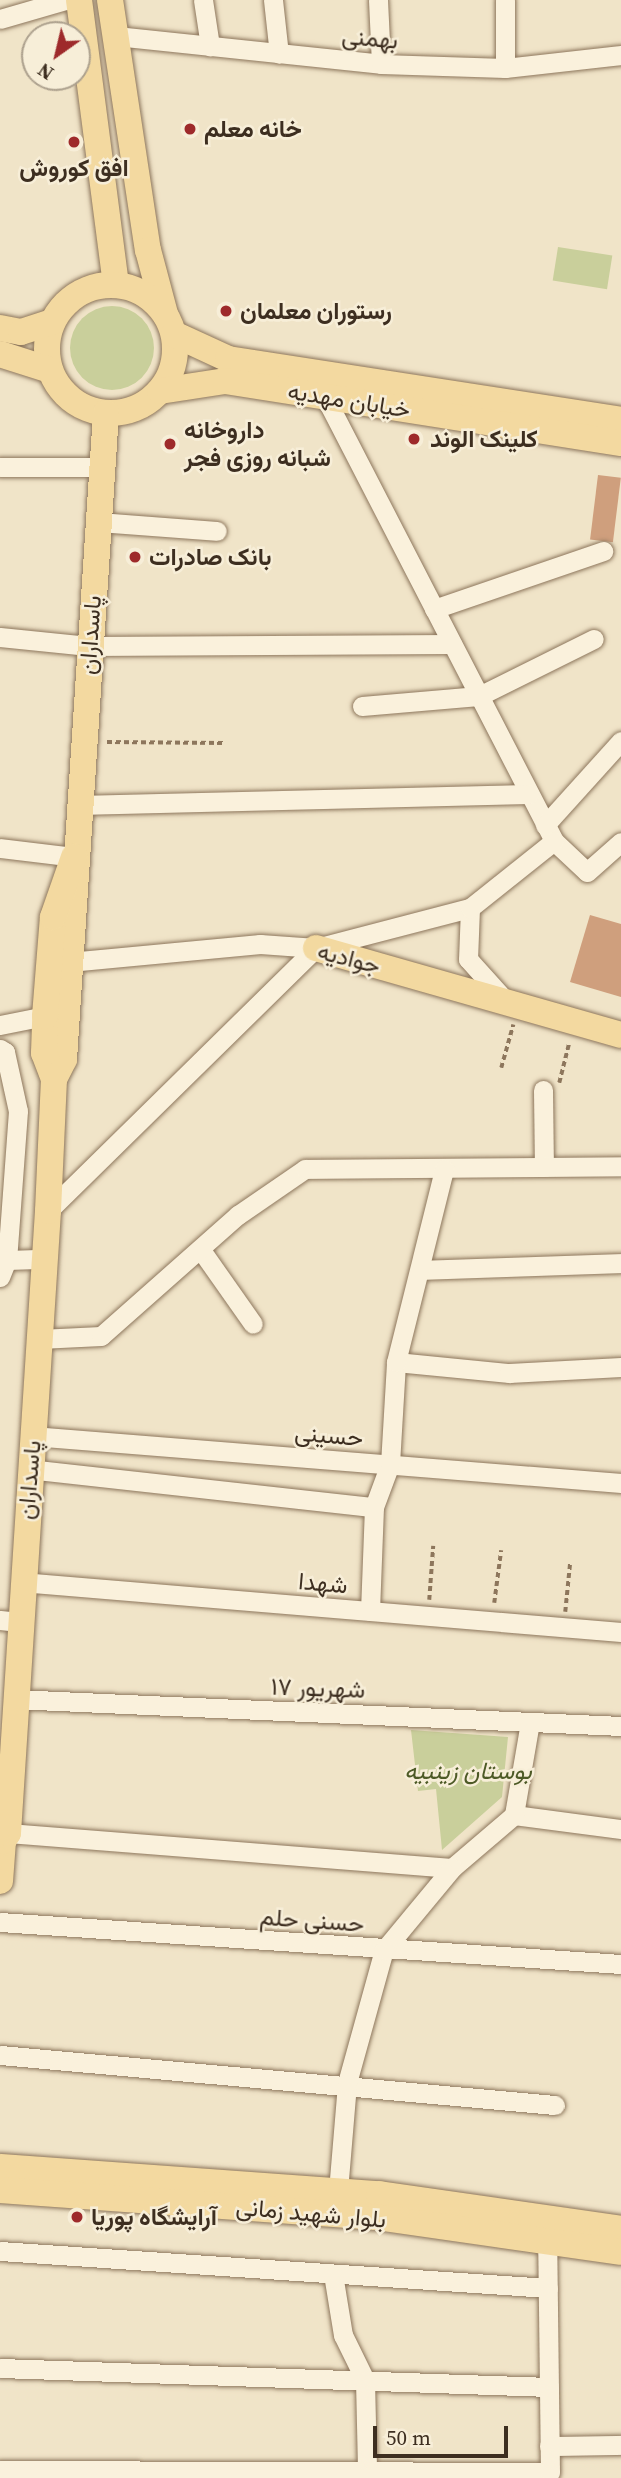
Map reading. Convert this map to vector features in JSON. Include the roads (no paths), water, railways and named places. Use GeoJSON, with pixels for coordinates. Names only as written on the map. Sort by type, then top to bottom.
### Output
{"type":"FeatureCollection","features":[{"type":"Feature","properties":{"kind":"main road"},"geometry":{"type":"LineString","coordinates":[[79,0],[116,285]]}},
{"type":"Feature","properties":{"kind":"main road"},"geometry":{"type":"LineString","coordinates":[[52,322],[46,354],[50,370],[71,400],[106,414],[135,408],[160,391],[173,364],[170,325],[148,250],[110,0]]}},
{"type":"Feature","properties":{"kind":"main road"},"geometry":{"type":"LineString","coordinates":[[0,328],[21,332],[52,322],[78,293],[116,285],[153,300],[170,325]]}},
{"type":"Feature","properties":{"kind":"main road","name":"خیابان مهدیه"},"geometry":{"type":"LineString","coordinates":[[170,325],[228,359],[621,420]]}},
{"type":"Feature","properties":{"kind":"main road"},"geometry":{"type":"LineString","coordinates":[[0,354],[50,370]]}},
{"type":"Feature","properties":{"kind":"main road","name":"خیابان مهدیه"},"geometry":{"type":"LineString","coordinates":[[160,391],[225,381],[621,443]]}},
{"type":"Feature","properties":{"kind":"main road","name":"پاسداران"},"geometry":{"type":"LineString","coordinates":[[54,1079],[64,1059],[74,857],[106,414]]}},
{"type":"Feature","properties":{"kind":"main road","name":"پاسداران"},"geometry":{"type":"LineString","coordinates":[[0,1881],[3,1841],[8,1833],[13,1699],[9,1621],[22,1582],[48,1211],[54,1079],[44,1053],[45,1016],[53,917],[74,857]]}},
{"type":"Feature","properties":{"kind":"main road","name":"جوادیه"},"geometry":{"type":"LineString","coordinates":[[316,948],[511,1000],[621,1035]]}},
{"type":"Feature","properties":{"kind":"main road","name":"بلوار شهید زمانی"},"geometry":{"type":"LineString","coordinates":[[0,2167],[338,2191],[621,2229]]}},
{"type":"Feature","properties":{"kind":"main road","name":"بلوار شهید زمانی"},"geometry":{"type":"LineString","coordinates":[[0,2190],[376,2217],[621,2252]]}},
{"type":"Feature","properties":{"kind":"street"},"geometry":{"type":"LineString","coordinates":[[2,0],[0,21],[66,0]]}},
{"type":"Feature","properties":{"kind":"street"},"geometry":{"type":"LineString","coordinates":[[203,0],[209,46]]}},
{"type":"Feature","properties":{"kind":"street"},"geometry":{"type":"LineString","coordinates":[[273,0],[279,54]]}},
{"type":"Feature","properties":{"kind":"street"},"geometry":{"type":"LineString","coordinates":[[378,0],[381,64]]}},
{"type":"Feature","properties":{"kind":"street"},"geometry":{"type":"LineString","coordinates":[[505,0],[505,68]]}},
{"type":"Feature","properties":{"kind":"street","name":"بهمنی"},"geometry":{"type":"LineString","coordinates":[[116,36],[381,64],[505,68],[621,55]]}},
{"type":"Feature","properties":{"kind":"street"},"geometry":{"type":"LineString","coordinates":[[325,397],[549,833],[587,872],[621,842]]}},
{"type":"Feature","properties":{"kind":"street"},"geometry":{"type":"LineString","coordinates":[[0,467],[102,467]]}},
{"type":"Feature","properties":{"kind":"street"},"geometry":{"type":"LineString","coordinates":[[98,522],[217,531]]}},
{"type":"Feature","properties":{"kind":"street"},"geometry":{"type":"LineString","coordinates":[[434,609],[603,551]]}},
{"type":"Feature","properties":{"kind":"street"},"geometry":{"type":"LineString","coordinates":[[0,637],[89,646],[452,644]]}},
{"type":"Feature","properties":{"kind":"street"},"geometry":{"type":"LineString","coordinates":[[362,706],[479,696],[594,639]]}},
{"type":"Feature","properties":{"kind":"street"},"geometry":{"type":"LineString","coordinates":[[48,1211],[316,948],[470,908],[549,833],[621,741]]}},
{"type":"Feature","properties":{"kind":"street"},"geometry":{"type":"LineString","coordinates":[[78,805],[529,794]]}},
{"type":"Feature","properties":{"kind":"street"},"geometry":{"type":"LineString","coordinates":[[0,848],[74,857]]}},
{"type":"Feature","properties":{"kind":"street"},"geometry":{"type":"LineString","coordinates":[[470,908],[468,959],[511,1000]]}},
{"type":"Feature","properties":{"kind":"street","name":"جوادیه"},"geometry":{"type":"LineString","coordinates":[[69,962],[260,944],[316,948]]}},
{"type":"Feature","properties":{"kind":"street"},"geometry":{"type":"LineString","coordinates":[[0,1025],[45,1016]]}},
{"type":"Feature","properties":{"kind":"street"},"geometry":{"type":"LineString","coordinates":[[0,1049],[5,1052],[18,1111],[3,1268],[45,1259]]}},
{"type":"Feature","properties":{"kind":"street"},"geometry":{"type":"LineString","coordinates":[[544,1167],[550,1089]]}},
{"type":"Feature","properties":{"kind":"street"},"geometry":{"type":"LineString","coordinates":[[39,1339],[101,1336],[239,1215],[305,1170],[621,1166]]}},
{"type":"Feature","properties":{"kind":"street"},"geometry":{"type":"LineString","coordinates":[[370,1611],[374,1507],[390,1464],[396,1362],[444,1169]]}},
{"type":"Feature","properties":{"kind":"street"},"geometry":{"type":"LineString","coordinates":[[201,1250],[253,1324]]}},
{"type":"Feature","properties":{"kind":"street"},"geometry":{"type":"LineString","coordinates":[[420,1270],[621,1264]]}},
{"type":"Feature","properties":{"kind":"street"},"geometry":{"type":"LineString","coordinates":[[396,1362],[509,1373],[621,1367]]}},
{"type":"Feature","properties":{"kind":"street","name":"حسینی"},"geometry":{"type":"LineString","coordinates":[[32,1436],[621,1482]]}},
{"type":"Feature","properties":{"kind":"street"},"geometry":{"type":"LineString","coordinates":[[28,1469],[374,1507]]}},
{"type":"Feature","properties":{"kind":"street","name":"شهدا"},"geometry":{"type":"LineString","coordinates":[[22,1582],[621,1632]]}},
{"type":"Feature","properties":{"kind":"street","name":"۱۷ شهریور"},"geometry":{"type":"LineString","coordinates":[[13,1699],[621,1726]]}},
{"type":"Feature","properties":{"kind":"street"},"geometry":{"type":"LineString","coordinates":[[338,2191],[347,2083],[384,1950],[452,1868],[514,1815],[530,1722]]}},
{"type":"Feature","properties":{"kind":"street"},"geometry":{"type":"LineString","coordinates":[[514,1815],[621,1829]]}},
{"type":"Feature","properties":{"kind":"street"},"geometry":{"type":"LineString","coordinates":[[8,1833],[452,1868]]}},
{"type":"Feature","properties":{"kind":"street","name":"حسنی حلم"},"geometry":{"type":"LineString","coordinates":[[0,1922],[621,1964]]}},
{"type":"Feature","properties":{"kind":"street"},"geometry":{"type":"LineString","coordinates":[[0,2055],[347,2083],[555,2105]]}},
{"type":"Feature","properties":{"kind":"street"},"geometry":{"type":"LineString","coordinates":[[0,2470],[365,2474],[550,2472],[547,2241]]}},
{"type":"Feature","properties":{"kind":"street"},"geometry":{"type":"LineString","coordinates":[[0,2251],[548,2288]]}},
{"type":"Feature","properties":{"kind":"street"},"geometry":{"type":"LineString","coordinates":[[332,2274],[343,2335],[365,2380],[365,2474]]}},
{"type":"Feature","properties":{"kind":"street"},"geometry":{"type":"LineString","coordinates":[[0,2368],[549,2386]]}},
{"type":"Feature","properties":{"kind":"street"},"geometry":{"type":"LineString","coordinates":[[549,2446],[621,2445]]}},
{"type":"Feature","properties":{"kind":"place","name":"خانه معلم"},"geometry":{"type":"Point","coordinates":[190,129]}},
{"type":"Feature","properties":{"kind":"place","name":"افق کوروش"},"geometry":{"type":"Point","coordinates":[74,142]}},
{"type":"Feature","properties":{"kind":"place","name":"رستوران معلمان"},"geometry":{"type":"Point","coordinates":[226,311]}},
{"type":"Feature","properties":{"kind":"place","name":"کلینک الوند"},"geometry":{"type":"Point","coordinates":[414,439]}},
{"type":"Feature","properties":{"kind":"place","name":"داروخانه شبانه روزی فجر"},"geometry":{"type":"Point","coordinates":[170,444]}},
{"type":"Feature","properties":{"kind":"place","name":"بانک صادرات"},"geometry":{"type":"Point","coordinates":[135,557]}},
{"type":"Feature","properties":{"kind":"place","name":"آرایشگاه پوریا"},"geometry":{"type":"Point","coordinates":[77,2217]}},
{"type":"Feature","properties":{"kind":"park label","name":"بوستان زینبیه"},"geometry":{"type":"Point","coordinates":[468,1771]}}]}
